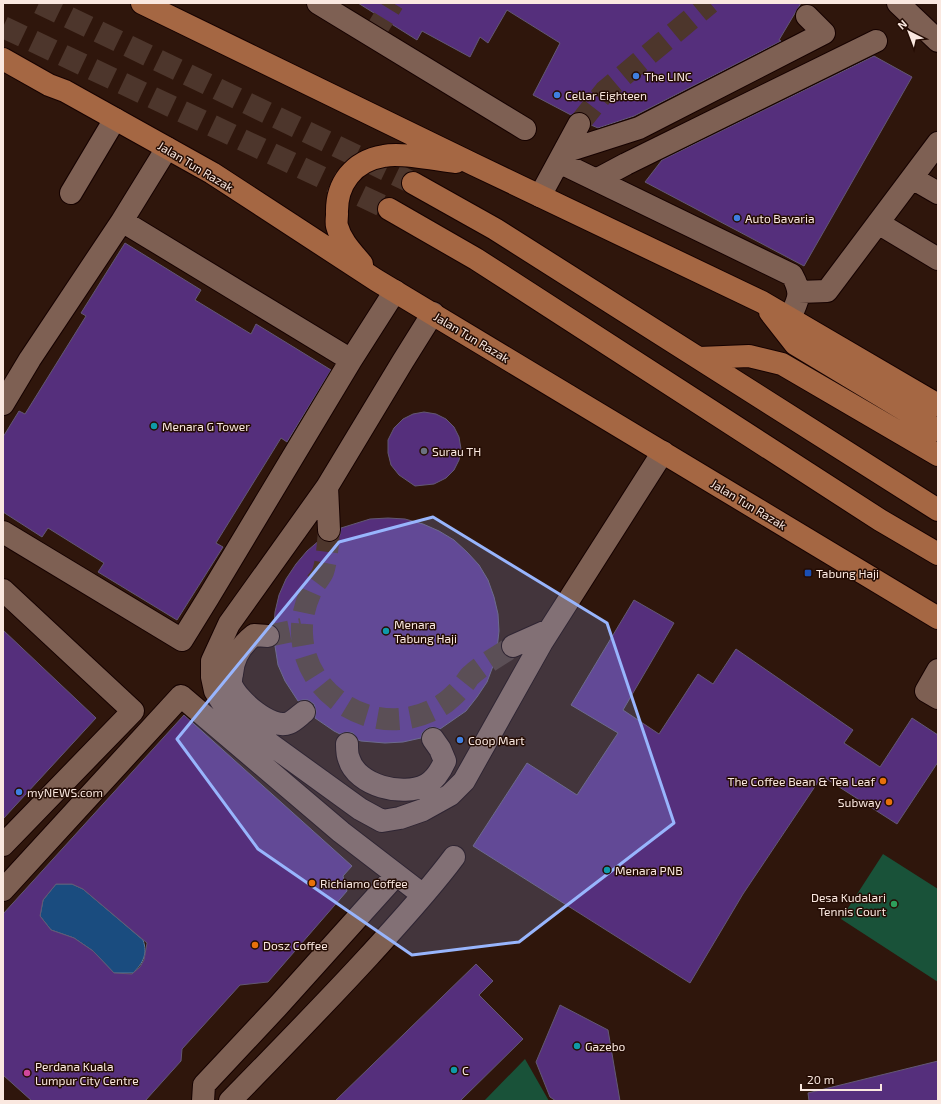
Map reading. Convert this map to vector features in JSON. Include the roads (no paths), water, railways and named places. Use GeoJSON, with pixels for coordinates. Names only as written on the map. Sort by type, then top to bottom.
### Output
{"type":"FeatureCollection","features":[{"type":"Feature","properties":{"kind":"main road"},"geometry":{"type":"LineString","coordinates":[[142,3],[158,8],[225,44],[762,302],[938,405]]}},
{"type":"Feature","properties":{"kind":"main road","name":"Jalan Tun Razak"},"geometry":{"type":"LineString","coordinates":[[3,59],[49,85],[65,91],[212,173],[376,280],[938,618]]}},
{"type":"Feature","properties":{"kind":"main road"},"geometry":{"type":"LineString","coordinates":[[3,78],[49,85]]}},
{"type":"Feature","properties":{"kind":"main road"},"geometry":{"type":"LineString","coordinates":[[376,280],[346,245],[337,225],[336,200],[340,189],[353,170],[372,159],[385,155],[473,164]]}},
{"type":"Feature","properties":{"kind":"main road"},"geometry":{"type":"LineString","coordinates":[[413,183],[494,229],[938,510]]}},
{"type":"Feature","properties":{"kind":"main road"},"geometry":{"type":"LineString","coordinates":[[389,209],[476,259],[880,520],[938,554]]}},
{"type":"Feature","properties":{"kind":"main road"},"geometry":{"type":"LineString","coordinates":[[762,302],[795,344],[938,430]]}},
{"type":"Feature","properties":{"kind":"main road"},"geometry":{"type":"LineString","coordinates":[[699,358],[749,356],[782,364],[938,455]]}},
{"type":"Feature","properties":{"kind":"street"},"geometry":{"type":"LineString","coordinates":[[318,3],[525,130]]}},
{"type":"Feature","properties":{"kind":"street"},"geometry":{"type":"LineString","coordinates":[[898,3],[938,41]]}},
{"type":"Feature","properties":{"kind":"street"},"geometry":{"type":"LineString","coordinates":[[562,157],[639,128],[824,33],[807,16]]}},
{"type":"Feature","properties":{"kind":"street"},"geometry":{"type":"LineString","coordinates":[[596,180],[876,41]]}},
{"type":"Feature","properties":{"kind":"street"},"geometry":{"type":"LineString","coordinates":[[71,193],[115,119]]}},
{"type":"Feature","properties":{"kind":"street"},"geometry":{"type":"LineString","coordinates":[[540,196],[579,124]]}},
{"type":"Feature","properties":{"kind":"street"},"geometry":{"type":"LineString","coordinates":[[799,292],[827,291],[938,142]]}},
{"type":"Feature","properties":{"kind":"street"},"geometry":{"type":"LineString","coordinates":[[3,404],[30,359],[122,221],[167,148]]}},
{"type":"Feature","properties":{"kind":"street"},"geometry":{"type":"LineString","coordinates":[[562,157],[596,180],[792,275],[798,285],[799,296],[790,318]]}},
{"type":"Feature","properties":{"kind":"street"},"geometry":{"type":"LineString","coordinates":[[912,178],[938,193]]}},
{"type":"Feature","properties":{"kind":"street"},"geometry":{"type":"LineString","coordinates":[[122,221],[351,360]]}},
{"type":"Feature","properties":{"kind":"street"},"geometry":{"type":"LineString","coordinates":[[878,223],[938,259]]}},
{"type":"Feature","properties":{"kind":"street"},"geometry":{"type":"LineString","coordinates":[[3,532],[182,640],[203,594],[395,291]]}},
{"type":"Feature","properties":{"kind":"street"},"geometry":{"type":"LineString","coordinates":[[433,313],[402,360],[327,487],[229,624],[212,661],[212,677],[215,691],[225,707],[237,720],[360,810],[382,821],[400,818],[422,810],[450,795],[464,781],[549,630],[662,452]]}},
{"type":"Feature","properties":{"kind":"street"},"geometry":{"type":"LineString","coordinates":[[327,487],[329,530]]}},
{"type":"Feature","properties":{"kind":"street"},"geometry":{"type":"LineString","coordinates":[[3,590],[133,711],[64,772],[33,814],[3,845]]}},
{"type":"Feature","properties":{"kind":"street"},"geometry":{"type":"LineString","coordinates":[[513,646],[549,630]]}},
{"type":"Feature","properties":{"kind":"street"},"geometry":{"type":"LineString","coordinates":[[268,636],[254,635],[246,642],[238,653],[232,669],[231,682],[237,696],[246,704],[276,724],[289,723],[304,712]]}},
{"type":"Feature","properties":{"kind":"street"},"geometry":{"type":"LineString","coordinates":[[938,670],[926,691],[938,698]]}},
{"type":"Feature","properties":{"kind":"street"},"geometry":{"type":"LineString","coordinates":[[3,890],[181,696],[259,771],[423,895]]}},
{"type":"Feature","properties":{"kind":"street"},"geometry":{"type":"LineString","coordinates":[[347,744],[349,760],[358,774],[373,784],[389,789],[410,790],[426,785],[440,772],[445,762],[440,749],[433,739]]}},
{"type":"Feature","properties":{"kind":"street"},"geometry":{"type":"LineString","coordinates":[[3,826],[33,814]]}},
{"type":"Feature","properties":{"kind":"street"},"geometry":{"type":"LineString","coordinates":[[230,1101],[322,1007],[423,895],[454,857]]}},
{"type":"Feature","properties":{"kind":"street"},"geometry":{"type":"LineString","coordinates":[[203,1101],[204,1085],[278,1006],[396,875]]}},
{"type":"Feature","properties":{"kind":"street"},"geometry":{"type":"LineString","coordinates":[[278,1006],[302,1008],[322,1007]]}},
{"type":"Feature","properties":{"kind":"water"},"geometry":{"type":"Polygon","coordinates":[[[56,884],[72,884],[83,889],[143,940],[145,950],[144,958],[133,973],[114,973],[93,951],[74,938],[51,930],[40,916],[43,900],[56,884]]]}},
{"type":"Feature","properties":{"kind":"tunnel"},"geometry":{"type":"LineString","coordinates":[[39,3],[413,183]]}},
{"type":"Feature","properties":{"kind":"tunnel"},"geometry":{"type":"LineString","coordinates":[[372,37],[393,3]]}},
{"type":"Feature","properties":{"kind":"tunnel"},"geometry":{"type":"LineString","coordinates":[[579,124],[605,91],[710,3]]}},
{"type":"Feature","properties":{"kind":"tunnel"},"geometry":{"type":"LineString","coordinates":[[3,27],[389,209]]}},
{"type":"Feature","properties":{"kind":"tunnel"},"geometry":{"type":"LineString","coordinates":[[329,530],[323,572],[313,587],[304,610],[302,622],[303,644],[312,671],[322,686],[336,699],[349,708],[376,718],[391,719],[405,718],[433,710],[446,702],[475,672],[513,646]]}},
{"type":"Feature","properties":{"kind":"tunnel"},"geometry":{"type":"LineString","coordinates":[[268,636],[302,629]]}},
{"type":"Feature","properties":{"kind":"place","name":"The LINC"},"geometry":{"type":"Point","coordinates":[636,76]}},
{"type":"Feature","properties":{"kind":"place","name":"Cellar Eighteen"},"geometry":{"type":"Point","coordinates":[557,95]}},
{"type":"Feature","properties":{"kind":"place","name":"Auto Bavaria"},"geometry":{"type":"Point","coordinates":[737,218]}},
{"type":"Feature","properties":{"kind":"place","name":"Menara G Tower"},"geometry":{"type":"Point","coordinates":[154,426]}},
{"type":"Feature","properties":{"kind":"place","name":"Surau TH"},"geometry":{"type":"Point","coordinates":[424,451]}},
{"type":"Feature","properties":{"kind":"place","name":"Tabung Haji"},"geometry":{"type":"Point","coordinates":[808,573]}},
{"type":"Feature","properties":{"kind":"place","name":"Menara Tabung Haji"},"geometry":{"type":"Point","coordinates":[386,631]}},
{"type":"Feature","properties":{"kind":"place","name":"Coop Mart"},"geometry":{"type":"Point","coordinates":[460,740]}},
{"type":"Feature","properties":{"kind":"place","name":"The Coffee Bean & Tea Leaf"},"geometry":{"type":"Point","coordinates":[883,781]}},
{"type":"Feature","properties":{"kind":"place","name":"myNEWS.com"},"geometry":{"type":"Point","coordinates":[19,792]}},
{"type":"Feature","properties":{"kind":"place","name":"Subway"},"geometry":{"type":"Point","coordinates":[889,802]}},
{"type":"Feature","properties":{"kind":"place","name":"Menara PNB"},"geometry":{"type":"Point","coordinates":[607,870]}},
{"type":"Feature","properties":{"kind":"place","name":"Richiamo Coffee"},"geometry":{"type":"Point","coordinates":[312,883]}},
{"type":"Feature","properties":{"kind":"place","name":"Desa Kudalari Tennis Court"},"geometry":{"type":"Point","coordinates":[894,904]}},
{"type":"Feature","properties":{"kind":"place","name":"Dosz Coffee"},"geometry":{"type":"Point","coordinates":[255,945]}},
{"type":"Feature","properties":{"kind":"place","name":"Gazebo"},"geometry":{"type":"Point","coordinates":[577,1046]}},
{"type":"Feature","properties":{"kind":"place","name":"C"},"geometry":{"type":"Point","coordinates":[454,1070]}},
{"type":"Feature","properties":{"kind":"place","name":"Perdana Kuala Lumpur City Centre"},"geometry":{"type":"Point","coordinates":[27,1073]}}]}
